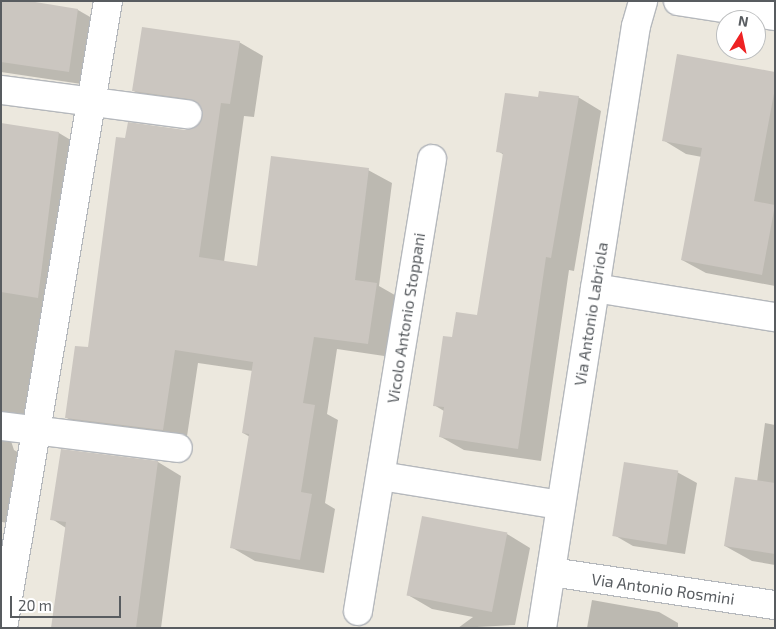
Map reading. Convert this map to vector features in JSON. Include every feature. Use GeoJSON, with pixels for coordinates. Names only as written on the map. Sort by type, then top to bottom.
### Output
{"type":"FeatureCollection","features":[{"type":"Feature","properties":{"kind":"street"},"geometry":{"type":"LineString","coordinates":[[3,628],[108,1]]}},
{"type":"Feature","properties":{"kind":"street","name":"Via Antonio Labriola"},"geometry":{"type":"LineString","coordinates":[[542,628],[636,26],[643,1]]}},
{"type":"Feature","properties":{"kind":"street"},"geometry":{"type":"LineString","coordinates":[[678,1],[775,16]]}},
{"type":"Feature","properties":{"kind":"street"},"geometry":{"type":"LineString","coordinates":[[1,90],[187,114]]}},
{"type":"Feature","properties":{"kind":"street","name":"Vicolo Antonio Stoppani"},"geometry":{"type":"LineString","coordinates":[[358,611],[432,159]]}},
{"type":"Feature","properties":{"kind":"street"},"geometry":{"type":"LineString","coordinates":[[595,288],[775,317]]}},
{"type":"Feature","properties":{"kind":"street"},"geometry":{"type":"LineString","coordinates":[[1,426],[178,448]]}},
{"type":"Feature","properties":{"kind":"street"},"geometry":{"type":"LineString","coordinates":[[380,476],[561,505]]}},
{"type":"Feature","properties":{"kind":"street","name":"Via Antonio Rosmini"},"geometry":{"type":"LineString","coordinates":[[551,572],[775,605]]}},
{"type":"Feature","properties":{"kind":"building"},"geometry":{"type":"Polygon","coordinates":[[[1,1],[29,1],[78,9],[69,72],[1,62],[1,1]]]}},
{"type":"Feature","properties":{"kind":"building"},"geometry":{"type":"Polygon","coordinates":[[[142,27],[240,41],[230,104],[221,103],[199,257],[257,266],[271,156],[369,168],[355,280],[377,283],[368,344],[314,337],[303,403],[315,405],[301,492],[312,494],[300,560],[230,548],[249,434],[242,433],[253,362],[175,350],[163,430],[65,418],[75,346],[88,347],[116,137],[125,138],[128,122],[185,130],[193,128],[202,116],[201,108],[189,99],[132,91],[142,27]]]}},
{"type":"Feature","properties":{"kind":"building"},"geometry":{"type":"Polygon","coordinates":[[[677,54],[775,72],[775,88],[754,201],[775,205],[762,275],[681,260],[702,148],[662,141],[677,54]]]}},
{"type":"Feature","properties":{"kind":"building"},"geometry":{"type":"Polygon","coordinates":[[[539,91],[579,96],[551,258],[546,257],[518,449],[439,437],[444,407],[433,406],[443,336],[452,337],[456,312],[477,315],[503,153],[496,152],[505,93],[538,97],[539,91]]]}},
{"type":"Feature","properties":{"kind":"building"},"geometry":{"type":"Polygon","coordinates":[[[1,123],[59,132],[38,298],[1,292],[1,123]]]}},
{"type":"Feature","properties":{"kind":"building"},"geometry":{"type":"Polygon","coordinates":[[[61,449],[158,461],[136,628],[51,628],[66,522],[50,520],[61,449]]]}},
{"type":"Feature","properties":{"kind":"building"},"geometry":{"type":"Polygon","coordinates":[[[624,462],[678,471],[667,545],[612,536],[624,462]]]}},
{"type":"Feature","properties":{"kind":"building"},"geometry":{"type":"Polygon","coordinates":[[[735,477],[775,483],[775,554],[724,546],[735,477]]]}},
{"type":"Feature","properties":{"kind":"building"},"geometry":{"type":"Polygon","coordinates":[[[422,516],[507,533],[492,612],[407,596],[422,516]]]}}]}
